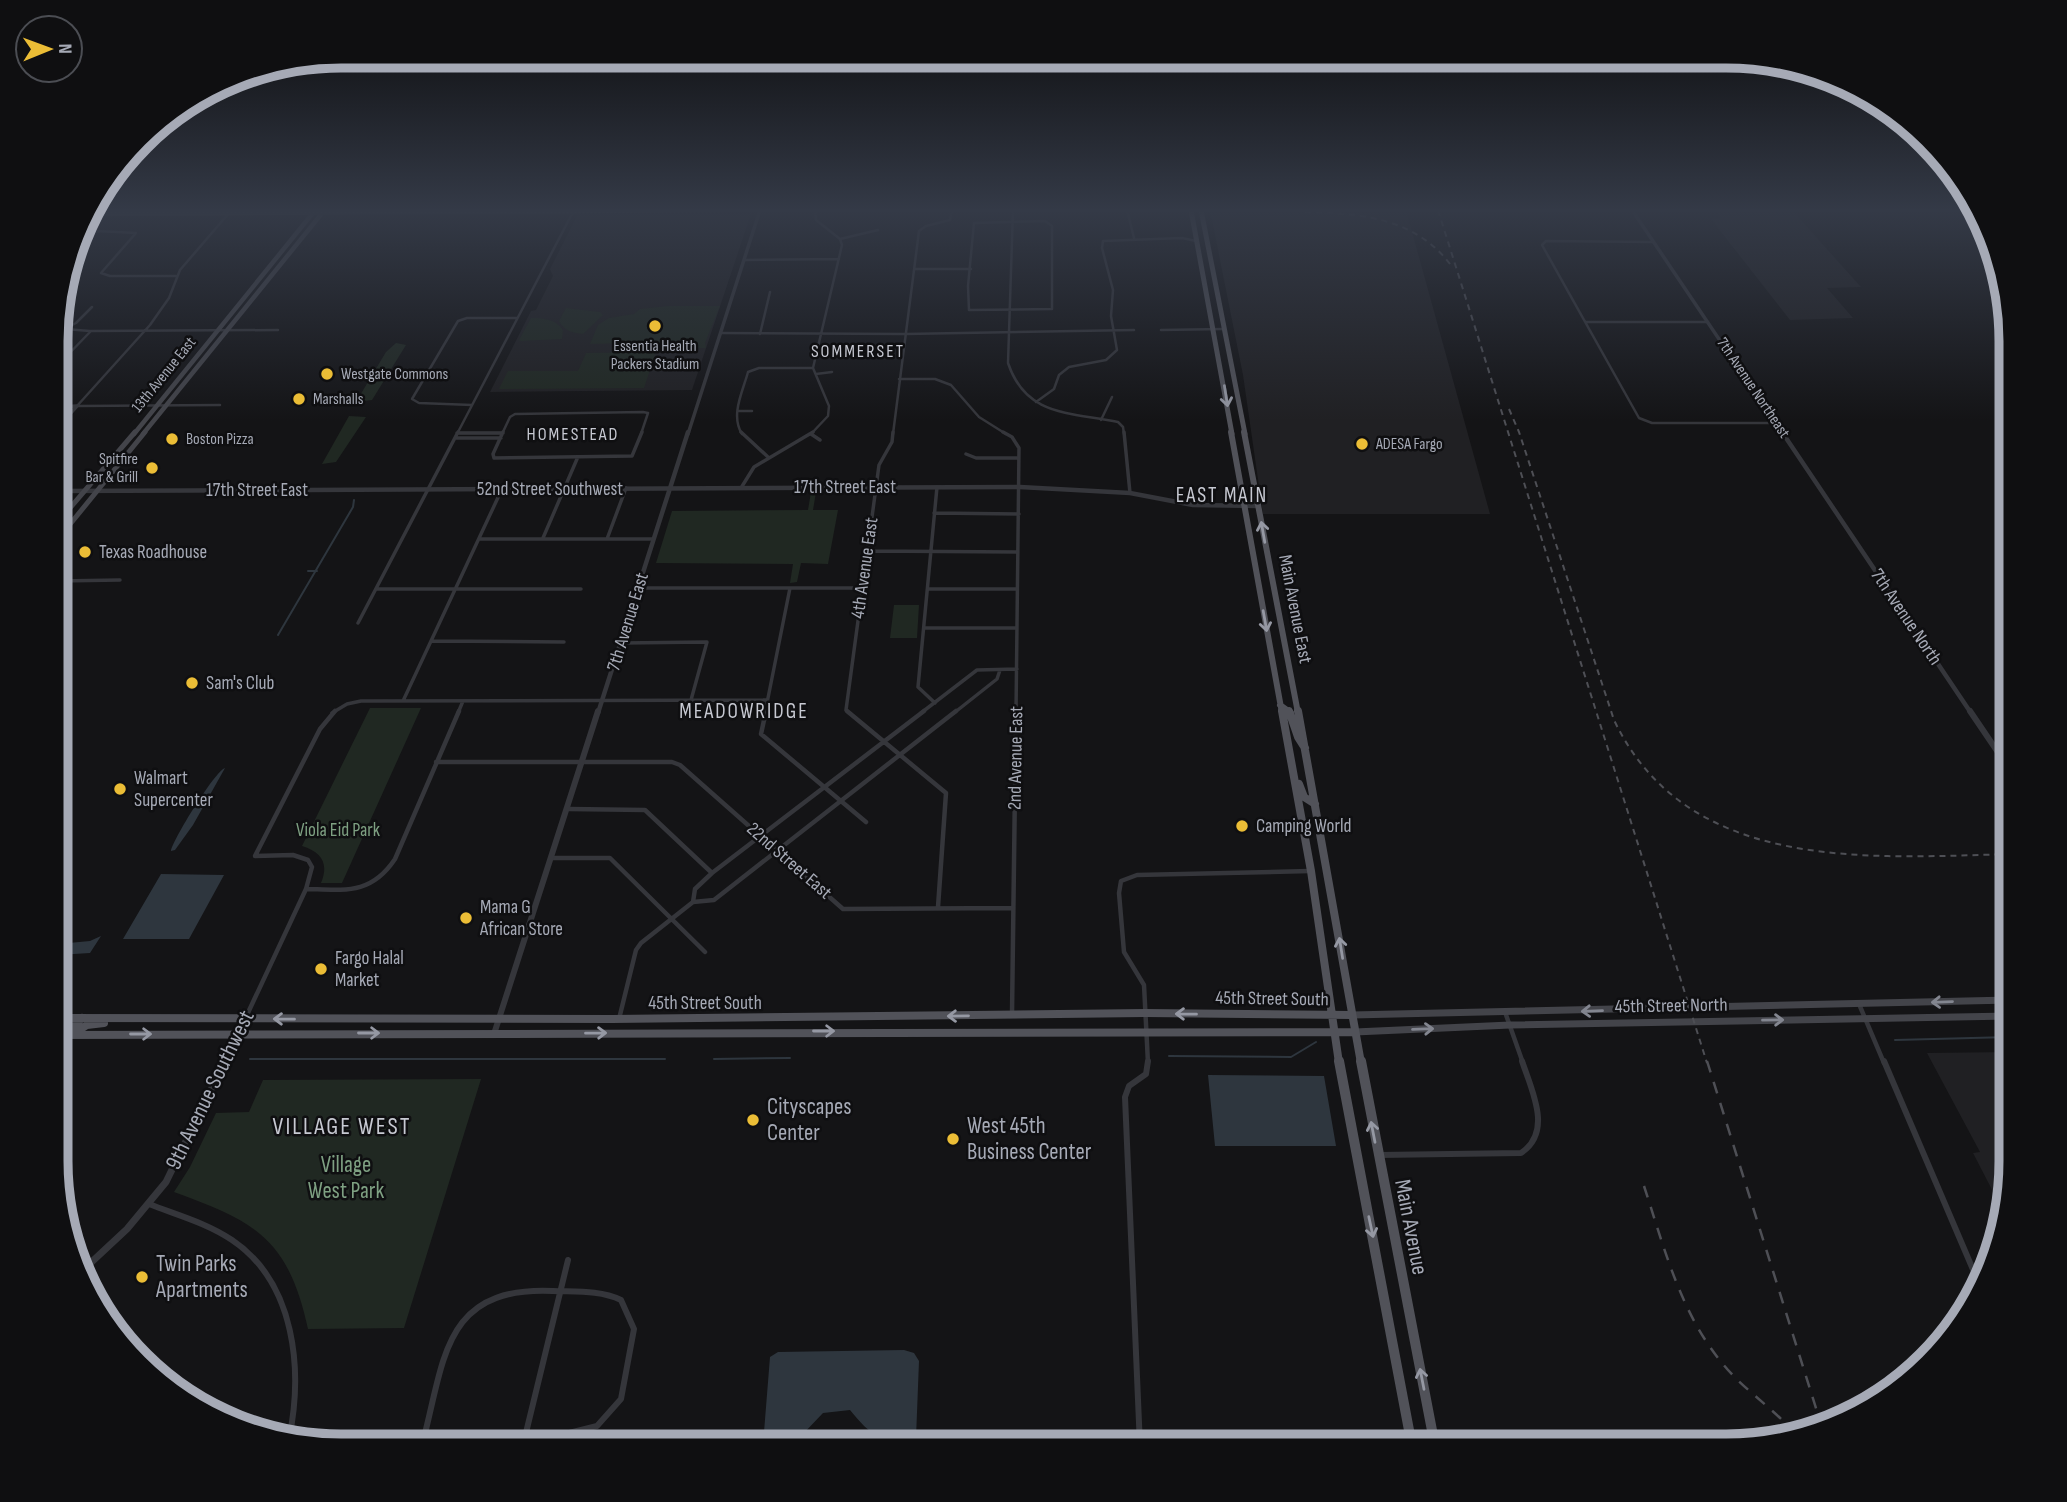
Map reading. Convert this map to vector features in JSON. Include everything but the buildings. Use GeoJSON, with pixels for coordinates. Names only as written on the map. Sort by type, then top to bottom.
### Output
{"type":"FeatureCollection","features":[{"type":"Feature","properties":{"kind":"main road","name":"13th Avenue East"},"geometry":{"type":"LineString","coordinates":[[68,510],[93,484],[216,330],[260,280]]}},
{"type":"Feature","properties":{"kind":"main road","name":"13th Avenue East"},"geometry":{"type":"LineString","coordinates":[[68,527],[265,280]]}},
{"type":"Feature","properties":{"kind":"main road","name":"Main Avenue East"},"geometry":{"type":"LineString","coordinates":[[1204,280],[1311,871],[1331,1016]]}},
{"type":"Feature","properties":{"kind":"main road","name":"Main Avenue East"},"geometry":{"type":"LineString","coordinates":[[1214,280],[1305,748],[1352,1015]]}},
{"type":"Feature","properties":{"kind":"main road"},"geometry":{"type":"LineString","coordinates":[[1280,705],[1288,707],[1292,713],[1297,741],[1305,748]]}},
{"type":"Feature","properties":{"kind":"main road"},"geometry":{"type":"LineString","coordinates":[[1290,754],[1297,764],[1304,797],[1315,804]]}},
{"type":"Feature","properties":{"kind":"main road","name":"45th Street North"},"geometry":{"type":"LineString","coordinates":[[1352,1015],[1999,1000]]}},
{"type":"Feature","properties":{"kind":"main road","name":"45th Street South"},"geometry":{"type":"LineString","coordinates":[[68,1018],[619,1019],[1145,1013],[1352,1015]]}},
{"type":"Feature","properties":{"kind":"main road","name":"Main Avenue"},"geometry":{"type":"LineString","coordinates":[[1352,1015],[1433,1434]]}},
{"type":"Feature","properties":{"kind":"main road","name":"Main Avenue"},"geometry":{"type":"LineString","coordinates":[[1331,1016],[1410,1434]]}},
{"type":"Feature","properties":{"kind":"main road","name":"45th Street North"},"geometry":{"type":"LineString","coordinates":[[1333,1032],[1510,1025],[1999,1016]]}},
{"type":"Feature","properties":{"kind":"main road"},"geometry":{"type":"LineString","coordinates":[[68,1027],[75,1025],[82,1018]]}},
{"type":"Feature","properties":{"kind":"main road"},"geometry":{"type":"LineString","coordinates":[[73,1034],[79,1028],[95,1023],[135,1023],[169,1018]]}},
{"type":"Feature","properties":{"kind":"main road","name":"45th Street South"},"geometry":{"type":"LineString","coordinates":[[68,1034],[1333,1032]]}},
{"type":"Feature","properties":{"kind":"street"},"geometry":{"type":"LineString","coordinates":[[68,416],[145,331],[169,298],[175,280]]}},
{"type":"Feature","properties":{"kind":"street"},"geometry":{"type":"LineString","coordinates":[[358,623],[537,280]]}},
{"type":"Feature","properties":{"kind":"street","name":"7th Avenue East"},"geometry":{"type":"LineString","coordinates":[[494,1034],[569,809],[738,280]]}},
{"type":"Feature","properties":{"kind":"street"},"geometry":{"type":"LineString","coordinates":[[741,488],[747,474],[768,457],[811,433],[828,416],[829,406],[814,368],[834,280]]}},
{"type":"Feature","properties":{"kind":"street","name":"4th Avenue East"},"geometry":{"type":"LineString","coordinates":[[913,280],[892,442],[879,464],[846,710],[946,793],[938,907]]}},
{"type":"Feature","properties":{"kind":"street"},"geometry":{"type":"LineString","coordinates":[[970,280],[967,305],[973,310],[1049,310],[1052,309],[1053,302],[1053,280]]}},
{"type":"Feature","properties":{"kind":"street"},"geometry":{"type":"LineString","coordinates":[[1011,280],[1010,373],[1021,391],[1036,402],[1058,412],[1118,422],[1123,426],[1130,493]]}},
{"type":"Feature","properties":{"kind":"street"},"geometry":{"type":"LineString","coordinates":[[1036,402],[1054,389],[1059,375],[1069,367],[1101,362],[1112,357],[1118,346],[1111,316],[1113,290],[1110,280]]}},
{"type":"Feature","properties":{"kind":"street"},"geometry":{"type":"LineString","coordinates":[[1562,280],[1639,418],[1644,422],[1775,423]]}},
{"type":"Feature","properties":{"kind":"street","name":"7th Avenue Northeast"},"geometry":{"type":"LineString","coordinates":[[1679,280],[1802,463]]}},
{"type":"Feature","properties":{"kind":"street"},"geometry":{"type":"LineString","coordinates":[[760,334],[770,292]]}},
{"type":"Feature","properties":{"kind":"street"},"geometry":{"type":"LineString","coordinates":[[69,326],[92,307]]}},
{"type":"Feature","properties":{"kind":"street"},"geometry":{"type":"LineString","coordinates":[[472,405],[412,400],[461,320],[517,318]]}},
{"type":"Feature","properties":{"kind":"street"},"geometry":{"type":"LineString","coordinates":[[1585,322],[1708,322]]}},
{"type":"Feature","properties":{"kind":"street"},"geometry":{"type":"LineString","coordinates":[[69,329],[278,330]]}},
{"type":"Feature","properties":{"kind":"street"},"geometry":{"type":"LineString","coordinates":[[1161,330],[1223,329]]}},
{"type":"Feature","properties":{"kind":"street"},"geometry":{"type":"LineString","coordinates":[[721,333],[905,334],[1134,330]]}},
{"type":"Feature","properties":{"kind":"street"},"geometry":{"type":"LineString","coordinates":[[68,354],[90,331]]}},
{"type":"Feature","properties":{"kind":"street"},"geometry":{"type":"LineString","coordinates":[[768,457],[743,438],[738,430],[738,411],[748,372],[752,369],[814,368]]}},
{"type":"Feature","properties":{"kind":"street"},"geometry":{"type":"LineString","coordinates":[[816,374],[832,372]]}},
{"type":"Feature","properties":{"kind":"street"},"geometry":{"type":"LineString","coordinates":[[899,379],[935,379],[951,385],[979,416],[1016,442],[1020,487]]}},
{"type":"Feature","properties":{"kind":"street"},"geometry":{"type":"LineString","coordinates":[[1101,420],[1112,397]]}},
{"type":"Feature","properties":{"kind":"street"},"geometry":{"type":"LineString","coordinates":[[68,406],[220,405]]}},
{"type":"Feature","properties":{"kind":"street"},"geometry":{"type":"LineString","coordinates":[[738,411],[752,411]]}},
{"type":"Feature","properties":{"kind":"street"},"geometry":{"type":"LineString","coordinates":[[522,413],[648,413],[632,457],[494,458],[493,454],[502,435],[510,418],[522,413]]}},
{"type":"Feature","properties":{"kind":"street"},"geometry":{"type":"LineString","coordinates":[[811,433],[820,440]]}},
{"type":"Feature","properties":{"kind":"street"},"geometry":{"type":"LineString","coordinates":[[456,436],[502,435]]}},
{"type":"Feature","properties":{"kind":"street"},"geometry":{"type":"LineString","coordinates":[[966,454],[975,458],[1019,458]]}},
{"type":"Feature","properties":{"kind":"street"},"geometry":{"type":"LineString","coordinates":[[543,539],[577,458]]}},
{"type":"Feature","properties":{"kind":"street","name":"7th Avenue North"},"geometry":{"type":"LineString","coordinates":[[1802,463],[1999,754]]}},
{"type":"Feature","properties":{"kind":"street"},"geometry":{"type":"LineString","coordinates":[[935,703],[918,687],[937,487]]}},
{"type":"Feature","properties":{"kind":"street","name":"17th Street East"},"geometry":{"type":"LineString","coordinates":[[671,488],[1020,487],[1130,493],[1193,505],[1259,506]]}},
{"type":"Feature","properties":{"kind":"street","name":"2nd Avenue East"},"geometry":{"type":"LineString","coordinates":[[1012,1016],[1020,487]]}},
{"type":"Feature","properties":{"kind":"street"},"geometry":{"type":"LineString","coordinates":[[607,539],[626,488]]}},
{"type":"Feature","properties":{"kind":"street","name":"52nd Street Southwest"},"geometry":{"type":"LineString","coordinates":[[429,489],[671,488]]}},
{"type":"Feature","properties":{"kind":"street","name":"17th Street East"},"geometry":{"type":"LineString","coordinates":[[68,491],[429,489]]}},
{"type":"Feature","properties":{"kind":"street"},"geometry":{"type":"LineString","coordinates":[[403,701],[502,489]]}},
{"type":"Feature","properties":{"kind":"street"},"geometry":{"type":"LineString","coordinates":[[934,513],[1019,514]]}},
{"type":"Feature","properties":{"kind":"street"},"geometry":{"type":"LineString","coordinates":[[479,539],[653,539]]}},
{"type":"Feature","properties":{"kind":"street"},"geometry":{"type":"LineString","coordinates":[[867,551],[1018,552]]}},
{"type":"Feature","properties":{"kind":"street"},"geometry":{"type":"LineString","coordinates":[[68,581],[120,580]]}},
{"type":"Feature","properties":{"kind":"street"},"geometry":{"type":"LineString","coordinates":[[639,588],[862,589]]}},
{"type":"Feature","properties":{"kind":"street"},"geometry":{"type":"LineString","coordinates":[[790,588],[761,734],[866,822]]}},
{"type":"Feature","properties":{"kind":"street"},"geometry":{"type":"LineString","coordinates":[[377,589],[581,589]]}},
{"type":"Feature","properties":{"kind":"street"},"geometry":{"type":"LineString","coordinates":[[928,589],[1017,589]]}},
{"type":"Feature","properties":{"kind":"street"},"geometry":{"type":"LineString","coordinates":[[924,628],[1017,628]]}},
{"type":"Feature","properties":{"kind":"street"},"geometry":{"type":"LineString","coordinates":[[431,641],[564,642]]}},
{"type":"Feature","properties":{"kind":"street"},"geometry":{"type":"LineString","coordinates":[[622,643],[707,642],[691,700]]}},
{"type":"Feature","properties":{"kind":"street"},"geometry":{"type":"LineString","coordinates":[[693,902],[695,889],[712,873],[977,670],[1017,669]]}},
{"type":"Feature","properties":{"kind":"street"},"geometry":{"type":"LineString","coordinates":[[619,1019],[636,950],[693,902],[714,900],[997,679],[1000,670]]}},
{"type":"Feature","properties":{"kind":"street"},"geometry":{"type":"LineString","coordinates":[[463,701],[395,859],[384,877],[363,887],[306,889],[312,867],[303,856],[255,856],[328,716],[340,706],[355,701],[768,700]]}},
{"type":"Feature","properties":{"kind":"street","name":"22nd Street East"},"geometry":{"type":"LineString","coordinates":[[436,762],[672,762],[680,765],[843,909],[1013,908]]}},
{"type":"Feature","properties":{"kind":"street"},"geometry":{"type":"LineString","coordinates":[[569,809],[645,810],[712,873]]}},
{"type":"Feature","properties":{"kind":"street"},"geometry":{"type":"LineString","coordinates":[[551,858],[610,858],[705,952]]}},
{"type":"Feature","properties":{"kind":"street"},"geometry":{"type":"LineString","coordinates":[[1139,1434],[1125,1097],[1129,1086],[1146,1074],[1147,1032],[1144,985],[1124,952],[1119,893],[1121,881],[1137,875],[1311,871]]}},
{"type":"Feature","properties":{"kind":"street","name":"9th Avenue Southwest"},"geometry":{"type":"LineString","coordinates":[[89,1264],[149,1204],[177,1163],[306,889]]}},
{"type":"Feature","properties":{"kind":"street"},"geometry":{"type":"LineString","coordinates":[[1859,1004],[1974,1273]]}},
{"type":"Feature","properties":{"kind":"street"},"geometry":{"type":"LineString","coordinates":[[1378,1156],[1521,1153],[1530,1147],[1537,1137],[1539,1117],[1505,1012]]}},
{"type":"Feature","properties":{"kind":"street"},"geometry":{"type":"LineString","coordinates":[[149,1204],[226,1236],[241,1245],[273,1288],[290,1326],[294,1351],[295,1396],[290,1429]]}},
{"type":"Feature","properties":{"kind":"street"},"geometry":{"type":"LineString","coordinates":[[526,1434],[568,1260]]}},
{"type":"Feature","properties":{"kind":"street"},"geometry":{"type":"LineString","coordinates":[[425,1434],[452,1339],[461,1321],[493,1298],[514,1291],[608,1294],[621,1300],[634,1329],[621,1399],[597,1426],[572,1434]]}},
{"type":"Feature","properties":{"kind":"street"},"geometry":{"type":"LineString","coordinates":[[581,1430],[581,1434]]}},
{"type":"Feature","properties":{"kind":"shaded area"},"geometry":{"type":"Polygon","coordinates":[[[551,280],[729,280],[692,390],[490,392],[531,311],[536,310],[551,280]]]}},
{"type":"Feature","properties":{"kind":"shaded area","name":"ADESA Fargo"},"geometry":{"type":"Polygon","coordinates":[[[1224,280],[1425,280],[1490,514],[1263,514],[1243,375],[1224,280]]]}},
{"type":"Feature","properties":{"kind":"shaded area"},"geometry":{"type":"Polygon","coordinates":[[[1759,280],[1855,280],[1861,287],[1827,288],[1853,318],[1790,320],[1759,280]]]}},
{"type":"Feature","properties":{"kind":"shaded area"},"geometry":{"type":"Polygon","coordinates":[[[225,768],[193,825],[175,850],[171,851],[195,807],[212,781],[225,768]]]}},
{"type":"Feature","properties":{"kind":"shaded area"},"geometry":{"type":"Polygon","coordinates":[[[161,874],[224,875],[189,939],[123,939],[161,874]]]}},
{"type":"Feature","properties":{"kind":"shaded area"},"geometry":{"type":"Polygon","coordinates":[[[101,936],[90,953],[68,954],[68,943],[90,941],[101,936]]]}},
{"type":"Feature","properties":{"kind":"shaded area"},"geometry":{"type":"Polygon","coordinates":[[[1999,1052],[1999,1161],[1996,1197],[1973,1153],[1980,1152],[1927,1053],[1999,1052]]]}},
{"type":"Feature","properties":{"kind":"shaded area"},"geometry":{"type":"Polygon","coordinates":[[[1208,1075],[1324,1076],[1336,1146],[1215,1146],[1208,1075]]]}},
{"type":"Feature","properties":{"kind":"shaded area"},"geometry":{"type":"Polygon","coordinates":[[[904,1350],[914,1353],[919,1361],[916,1434],[874,1434],[850,1410],[823,1413],[803,1434],[764,1432],[770,1357],[778,1352],[904,1350]]]}},
{"type":"Feature","properties":{"kind":"green space","name":"Essentia Health Packers Stadium"},"geometry":{"type":"Polygon","coordinates":[[[720,306],[705,343],[706,348],[634,348],[635,343],[590,344],[598,325],[609,318],[634,314],[640,309],[720,306]]]}},
{"type":"Feature","properties":{"kind":"green space"},"geometry":{"type":"Polygon","coordinates":[[[566,308],[600,312],[603,315],[583,334],[576,333],[566,329],[559,321],[566,308]]]}},
{"type":"Feature","properties":{"kind":"green space"},"geometry":{"type":"Polygon","coordinates":[[[531,318],[556,323],[563,330],[562,339],[519,340],[531,318]]]}},
{"type":"Feature","properties":{"kind":"green space"},"geometry":{"type":"Polygon","coordinates":[[[396,343],[406,345],[372,400],[356,402],[386,352],[396,343]]]}},
{"type":"Feature","properties":{"kind":"green space"},"geometry":{"type":"Polygon","coordinates":[[[656,352],[644,388],[499,389],[508,371],[578,371],[586,353],[656,352]]]}},
{"type":"Feature","properties":{"kind":"green space"},"geometry":{"type":"Polygon","coordinates":[[[349,416],[366,417],[336,462],[322,464],[349,416]]]}},
{"type":"Feature","properties":{"kind":"green space"},"geometry":{"type":"Polygon","coordinates":[[[811,492],[816,492],[813,510],[838,510],[828,564],[801,563],[797,582],[790,583],[793,564],[656,563],[672,511],[808,510],[811,492]]]}},
{"type":"Feature","properties":{"kind":"green space"},"geometry":{"type":"Polygon","coordinates":[[[894,605],[919,605],[917,638],[890,638],[894,605]]]}},
{"type":"Feature","properties":{"kind":"green space","name":"Viola Eid Park"},"geometry":{"type":"Polygon","coordinates":[[[370,708],[421,708],[342,883],[321,883],[324,870],[322,860],[315,852],[302,846],[370,708]]]}},
{"type":"Feature","properties":{"kind":"green space","name":"Village West Park"},"geometry":{"type":"Polygon","coordinates":[[[481,1079],[404,1328],[308,1329],[290,1273],[264,1238],[227,1213],[174,1192],[190,1167],[216,1113],[249,1112],[263,1080],[481,1079]]]}},
{"type":"Feature","properties":{"kind":"waterway"},"geometry":{"type":"LineString","coordinates":[[316,571],[353,507],[354,500]]}},
{"type":"Feature","properties":{"kind":"waterway"},"geometry":{"type":"LineString","coordinates":[[308,571],[316,571]]}},
{"type":"Feature","properties":{"kind":"waterway"},"geometry":{"type":"LineString","coordinates":[[278,635],[316,571]]}},
{"type":"Feature","properties":{"kind":"waterway"},"geometry":{"type":"LineString","coordinates":[[1895,1040],[1999,1037]]}},
{"type":"Feature","properties":{"kind":"waterway"},"geometry":{"type":"LineString","coordinates":[[1169,1056],[1291,1057],[1316,1042]]}},
{"type":"Feature","properties":{"kind":"waterway"},"geometry":{"type":"LineString","coordinates":[[714,1059],[790,1058]]}},
{"type":"Feature","properties":{"kind":"waterway"},"geometry":{"type":"LineString","coordinates":[[250,1059],[665,1059]]}},
{"type":"Feature","properties":{"kind":"railway"},"geometry":{"type":"LineString","coordinates":[[1460,280],[1707,1063]]}},
{"type":"Feature","properties":{"kind":"railway"},"geometry":{"type":"LineString","coordinates":[[1509,409],[1519,432],[1614,720],[1646,770],[1687,806],[1734,831],[1786,846],[1842,854],[1999,854]]}},
{"type":"Feature","properties":{"kind":"railway"},"geometry":{"type":"LineString","coordinates":[[1707,1061],[1819,1417]]}},
{"type":"Feature","properties":{"kind":"railway"},"geometry":{"type":"LineString","coordinates":[[1644,1186],[1684,1301],[1707,1343],[1730,1372],[1788,1426]]}},
{"type":"Feature","properties":{"kind":"place","name":"Essentia Health Packers Stadium"},"geometry":{"type":"Point","coordinates":[655,326]}},
{"type":"Feature","properties":{"kind":"place","name":"Westgate Commons"},"geometry":{"type":"Point","coordinates":[327,374]}},
{"type":"Feature","properties":{"kind":"place","name":"Marshalls"},"geometry":{"type":"Point","coordinates":[299,399]}},
{"type":"Feature","properties":{"kind":"place","name":"Boston Pizza"},"geometry":{"type":"Point","coordinates":[172,439]}},
{"type":"Feature","properties":{"kind":"place","name":"ADESA Fargo"},"geometry":{"type":"Point","coordinates":[1362,444]}},
{"type":"Feature","properties":{"kind":"place","name":"Spitfire Bar & Grill"},"geometry":{"type":"Point","coordinates":[152,468]}},
{"type":"Feature","properties":{"kind":"place","name":"Texas Roadhouse"},"geometry":{"type":"Point","coordinates":[85,552]}},
{"type":"Feature","properties":{"kind":"place","name":"Sam's Club"},"geometry":{"type":"Point","coordinates":[192,683]}},
{"type":"Feature","properties":{"kind":"place","name":"Walmart Supercenter"},"geometry":{"type":"Point","coordinates":[120,789]}},
{"type":"Feature","properties":{"kind":"place","name":"Camping World"},"geometry":{"type":"Point","coordinates":[1242,826]}},
{"type":"Feature","properties":{"kind":"place","name":"Mama G African Store"},"geometry":{"type":"Point","coordinates":[466,918]}},
{"type":"Feature","properties":{"kind":"place","name":"Fargo Halal Market"},"geometry":{"type":"Point","coordinates":[321,969]}},
{"type":"Feature","properties":{"kind":"place","name":"Cityscapes Center"},"geometry":{"type":"Point","coordinates":[753,1120]}},
{"type":"Feature","properties":{"kind":"place","name":"West 45th Business Center"},"geometry":{"type":"Point","coordinates":[953,1139]}},
{"type":"Feature","properties":{"kind":"place","name":"Twin Parks Apartments"},"geometry":{"type":"Point","coordinates":[142,1277]}},
{"type":"Feature","properties":{"kind":"district","name":"SOMMERSET"},"geometry":{"type":"Point","coordinates":[858,351]}},
{"type":"Feature","properties":{"kind":"district","name":"HOMESTEAD"},"geometry":{"type":"Point","coordinates":[573,434]}},
{"type":"Feature","properties":{"kind":"district","name":"EAST MAIN"},"geometry":{"type":"Point","coordinates":[1222,495]}},
{"type":"Feature","properties":{"kind":"district","name":"MEADOWRIDGE"},"geometry":{"type":"Point","coordinates":[744,711]}},
{"type":"Feature","properties":{"kind":"district","name":"VILLAGE WEST"},"geometry":{"type":"Point","coordinates":[342,1126]}}]}
